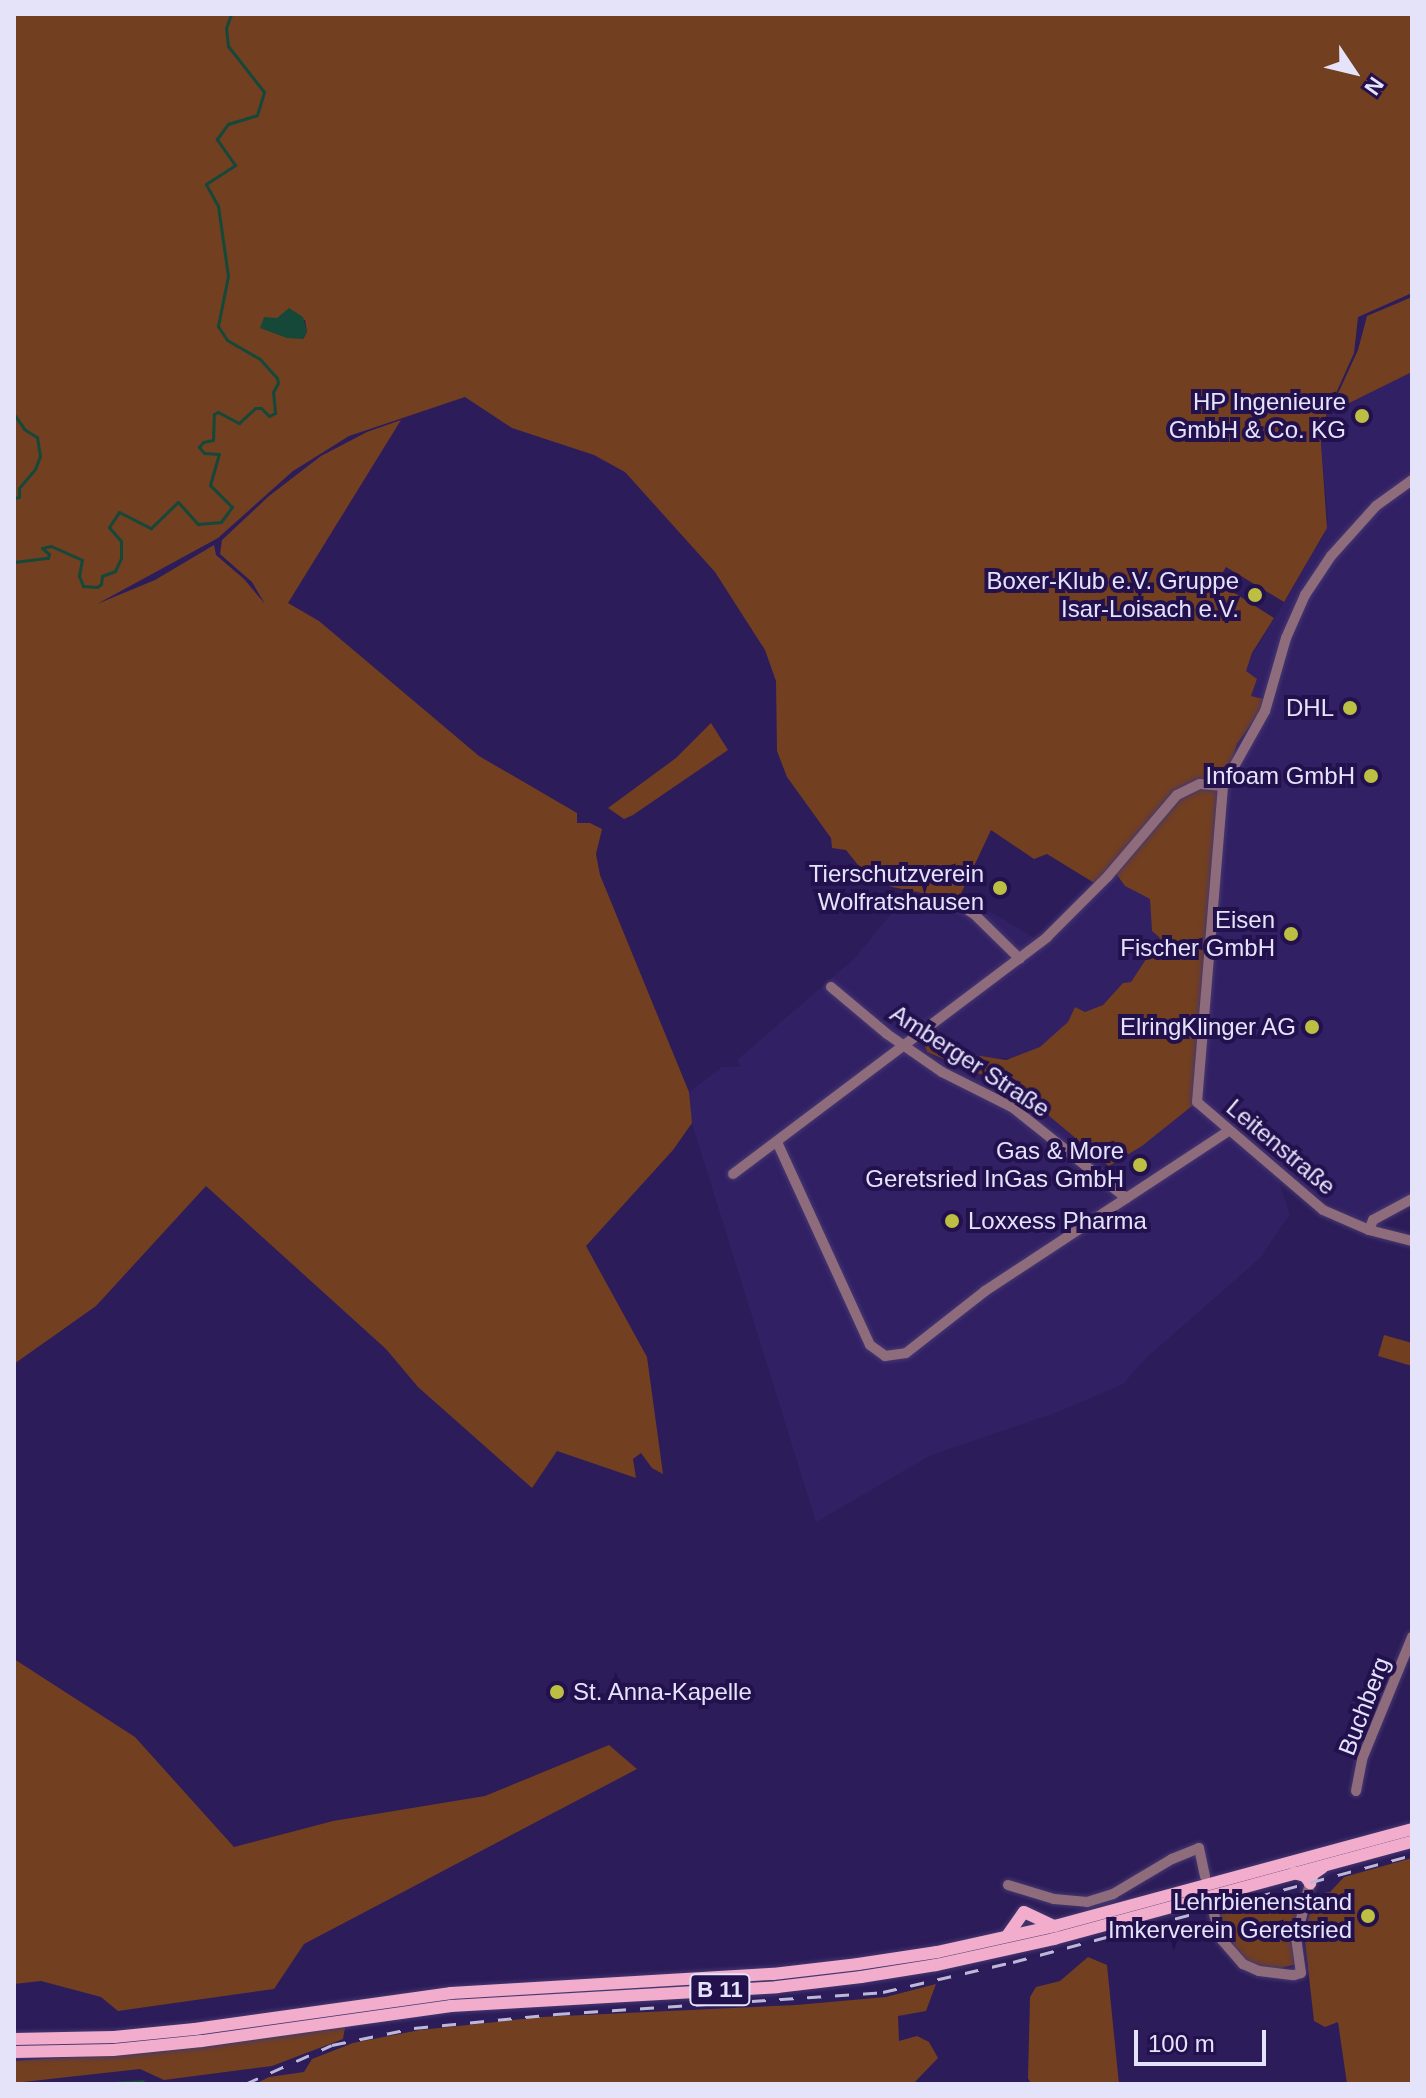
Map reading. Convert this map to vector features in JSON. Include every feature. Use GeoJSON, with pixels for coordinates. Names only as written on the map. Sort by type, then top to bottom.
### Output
{"type":"FeatureCollection","features":[{"type":"Feature","properties":{"kind":"main road","name":"B 11"},"geometry":{"type":"LineString","coordinates":[[14,2039],[114,2037],[195,2029],[451,1993],[773,1974],[937,1952],[1055,1926],[1412,1829]]}},
{"type":"Feature","properties":{"kind":"main road","name":"B 11"},"geometry":{"type":"LineString","coordinates":[[14,2052],[143,2047],[451,2006],[777,1987],[861,1977],[936,1965],[1054,1939],[1412,1842]]}},
{"type":"Feature","properties":{"kind":"main road"},"geometry":{"type":"LineString","coordinates":[[1310,1883],[1313,1874],[1328,1863]]}},
{"type":"Feature","properties":{"kind":"main road"},"geometry":{"type":"LineString","coordinates":[[1294,1873],[1305,1876],[1310,1883]]}},
{"type":"Feature","properties":{"kind":"main road"},"geometry":{"type":"LineString","coordinates":[[1005,1938],[1024,1912],[1055,1926]]}},
{"type":"Feature","properties":{"kind":"street","name":"Leitenstraße"},"geometry":{"type":"LineString","coordinates":[[1412,480],[1376,506],[1331,556],[1305,595],[1286,638],[1265,711],[1223,786],[1197,1102],[1302,1195],[1345,1221],[1412,1241]]}},
{"type":"Feature","properties":{"kind":"street"},"geometry":{"type":"LineString","coordinates":[[733,1174],[1047,937],[1108,876],[1169,802],[1200,784],[1223,786]]}},
{"type":"Feature","properties":{"kind":"street"},"geometry":{"type":"LineString","coordinates":[[955,902],[974,914],[1020,959]]}},
{"type":"Feature","properties":{"kind":"street","name":"Amberger Straße"},"geometry":{"type":"LineString","coordinates":[[831,987],[904,1046],[942,1072],[1012,1107],[1126,1198]]}},
{"type":"Feature","properties":{"kind":"street"},"geometry":{"type":"LineString","coordinates":[[777,1142],[870,1345],[885,1356],[906,1353],[985,1291],[1229,1131]]}},
{"type":"Feature","properties":{"kind":"street"},"geometry":{"type":"LineString","coordinates":[[1369,1230],[1373,1220],[1412,1199]]}},
{"type":"Feature","properties":{"kind":"street","name":"Buchberg"},"geometry":{"type":"LineString","coordinates":[[1356,1791],[1362,1759],[1412,1637]]}},
{"type":"Feature","properties":{"kind":"street"},"geometry":{"type":"LineString","coordinates":[[1008,1885],[1026,1892],[1087,1902],[1113,1894],[1172,1859],[1199,1848],[1205,1876]]}},
{"type":"Feature","properties":{"kind":"street"},"geometry":{"type":"LineString","coordinates":[[1214,1914],[1222,1940],[1243,1964],[1259,1971],[1301,1973],[1296,1939],[1310,1883]]}},
{"type":"Feature","properties":{"kind":"street"},"geometry":{"type":"LineString","coordinates":[[1024,1912],[1026,1892]]}},
{"type":"Feature","properties":{"kind":"shaded area"},"geometry":{"type":"Polygon","coordinates":[[[14,14],[1412,14],[1412,293],[1358,317],[1354,353],[1320,429],[1327,528],[1284,602],[1226,567],[1217,582],[1274,618],[1252,653],[1246,671],[1257,679],[1251,696],[1268,700],[1237,744],[1230,767],[1197,1102],[1142,1146],[1109,1166],[1018,1090],[927,1052],[924,1043],[938,1037],[968,1054],[1006,1060],[1040,1047],[1068,1022],[1075,1007],[1085,1012],[1103,1005],[1123,983],[1131,982],[1160,938],[1152,931],[1150,899],[1125,886],[1115,872],[1096,884],[1047,854],[1034,859],[991,830],[958,900],[892,887],[866,875],[846,850],[832,848],[831,838],[787,777],[777,751],[776,681],[765,650],[715,572],[625,472],[594,455],[512,428],[465,397],[349,436],[293,471],[218,538],[97,604],[155,580],[214,545],[216,555],[244,579],[265,604],[252,582],[220,554],[222,540],[269,496],[321,456],[367,432],[401,420],[288,603],[319,621],[479,756],[577,813],[577,823],[590,823],[602,829],[596,854],[600,875],[689,1092],[691,1112],[692,1123],[673,1150],[586,1246],[647,1357],[663,1474],[652,1468],[641,1453],[633,1459],[636,1478],[557,1451],[532,1488],[418,1387],[386,1349],[206,1186],[96,1306],[14,1364],[14,14]],[[277,318],[271,332],[303,339],[307,332],[305,320],[277,318]]]}},
{"type":"Feature","properties":{"kind":"shaded area"},"geometry":{"type":"Polygon","coordinates":[[[1412,297],[1412,372],[1329,413],[1358,350],[1367,316],[1412,297]]]}},
{"type":"Feature","properties":{"kind":"shaded area"},"geometry":{"type":"Polygon","coordinates":[[[289,308],[303,317],[307,332],[303,339],[287,338],[260,328],[264,317],[277,318],[289,308]]]}},
{"type":"Feature","properties":{"kind":"shaded area"},"geometry":{"type":"Polygon","coordinates":[[[1412,372],[1412,1201],[1359,1220],[1275,1171],[1290,1214],[1260,1258],[1145,1359],[1123,1384],[1058,1412],[931,1455],[816,1522],[692,1123],[689,1092],[722,1067],[741,1067],[737,1060],[854,959],[910,891],[958,900],[984,916],[989,911],[1038,940],[1115,872],[1125,886],[1150,899],[1152,928],[1160,938],[1131,982],[1123,983],[1103,1005],[1085,1012],[1075,1007],[1069,1022],[1040,1048],[1014,1058],[982,1058],[938,1037],[927,1052],[1018,1090],[1109,1166],[1142,1146],[1197,1102],[1205,1103],[1198,1093],[1230,767],[1237,744],[1250,725],[1251,729],[1268,700],[1251,696],[1257,679],[1246,672],[1246,666],[1324,535],[1328,521],[1320,429],[1325,415],[1412,372]]]}},
{"type":"Feature","properties":{"kind":"shaded area"},"geometry":{"type":"Polygon","coordinates":[[[711,723],[728,750],[633,815],[624,819],[608,808],[676,758],[711,723]]]}},
{"type":"Feature","properties":{"kind":"shaded area"},"geometry":{"type":"Polygon","coordinates":[[[1384,1335],[1412,1343],[1412,1366],[1378,1356],[1384,1335]]]}},
{"type":"Feature","properties":{"kind":"shaded area"},"geometry":{"type":"Polygon","coordinates":[[[14,1659],[135,1737],[234,1847],[333,1821],[485,1796],[609,1745],[637,1769],[304,1944],[274,1989],[118,2011],[101,1997],[41,1981],[14,1984],[14,1659]]]}},
{"type":"Feature","properties":{"kind":"shaded area"},"geometry":{"type":"Polygon","coordinates":[[[1412,1858],[1412,2084],[1347,2084],[1338,2022],[1325,2027],[1314,2021],[1304,1933],[1316,1894],[1330,1892],[1344,1877],[1412,1858]]]}},
{"type":"Feature","properties":{"kind":"shaded area"},"geometry":{"type":"Polygon","coordinates":[[[1304,1895],[1297,1964],[1276,1969],[1257,1967],[1239,1956],[1217,1912],[1241,1907],[1266,1909],[1304,1895]]]}},
{"type":"Feature","properties":{"kind":"shaded area"},"geometry":{"type":"Polygon","coordinates":[[[1088,1957],[1107,1965],[1119,2084],[1031,2084],[1028,2078],[1030,1997],[1036,1987],[1060,1981],[1088,1957]]]}},
{"type":"Feature","properties":{"kind":"shaded area"},"geometry":{"type":"Polygon","coordinates":[[[936,1984],[926,2011],[898,2016],[899,2041],[917,2036],[929,2042],[938,2058],[913,2084],[255,2084],[269,2077],[304,2072],[312,2059],[353,2043],[420,2030],[542,2017],[796,2005],[886,1997],[936,1984]]]}},
{"type":"Feature","properties":{"kind":"shaded area"},"geometry":{"type":"Polygon","coordinates":[[[346,2022],[343,2039],[272,2066],[164,2080],[140,2069],[14,2083],[14,2061],[128,2053],[346,2022]]]}},
{"type":"Feature","properties":{"kind":"waterway"},"geometry":{"type":"LineString","coordinates":[[14,562],[48,558],[49,554],[42,548],[51,546],[82,560],[79,576],[83,586],[97,587],[101,584],[102,576],[115,571],[121,558],[121,541],[109,527],[119,512],[151,528],[178,502],[198,524],[221,522],[232,507],[210,485],[219,454],[204,453],[199,447],[203,442],[213,440],[214,414],[218,412],[239,423],[255,408],[261,408],[269,416],[275,413],[273,392],[277,378],[260,359],[227,340],[218,326],[228,276],[218,206],[206,184],[235,165],[217,139],[228,124],[257,115],[264,92],[228,46],[226,28],[231,14]]}},
{"type":"Feature","properties":{"kind":"waterway"},"geometry":{"type":"LineString","coordinates":[[14,414],[24,429],[37,437],[40,456],[35,469],[19,488],[19,497],[14,498]]}},
{"type":"Feature","properties":{"kind":"waterway"},"geometry":{"type":"LineString","coordinates":[[97,2084],[143,2081]]}},
{"type":"Feature","properties":{"kind":"railway"},"geometry":{"type":"LineString","coordinates":[[245,2084],[332,2045],[414,2028],[556,2014],[883,1992],[1013,1962],[1412,1855]]}},
{"type":"Feature","properties":{"kind":"place","name":"HP Ingenieure GmbH & Co. KG"},"geometry":{"type":"Point","coordinates":[1362,416]}},
{"type":"Feature","properties":{"kind":"place","name":"Boxer-Klub e.V. Gruppe Isar-Loisach e.V."},"geometry":{"type":"Point","coordinates":[1255,595]}},
{"type":"Feature","properties":{"kind":"place","name":"DHL"},"geometry":{"type":"Point","coordinates":[1350,708]}},
{"type":"Feature","properties":{"kind":"place","name":"Infoam GmbH"},"geometry":{"type":"Point","coordinates":[1371,776]}},
{"type":"Feature","properties":{"kind":"place","name":"Tierschutzverein Wolfratshausen"},"geometry":{"type":"Point","coordinates":[1000,888]}},
{"type":"Feature","properties":{"kind":"place","name":"Eisen Fischer GmbH"},"geometry":{"type":"Point","coordinates":[1291,934]}},
{"type":"Feature","properties":{"kind":"place","name":"ElringKlinger AG"},"geometry":{"type":"Point","coordinates":[1312,1027]}},
{"type":"Feature","properties":{"kind":"place","name":"Gas & More Geretsried InGas GmbH"},"geometry":{"type":"Point","coordinates":[1140,1165]}},
{"type":"Feature","properties":{"kind":"place","name":"Loxxess Pharma"},"geometry":{"type":"Point","coordinates":[952,1221]}},
{"type":"Feature","properties":{"kind":"place","name":"St. Anna-Kapelle"},"geometry":{"type":"Point","coordinates":[557,1692]}},
{"type":"Feature","properties":{"kind":"place","name":"Lehrbienenstand Imkerverein Geretsried"},"geometry":{"type":"Point","coordinates":[1368,1916]}}]}
